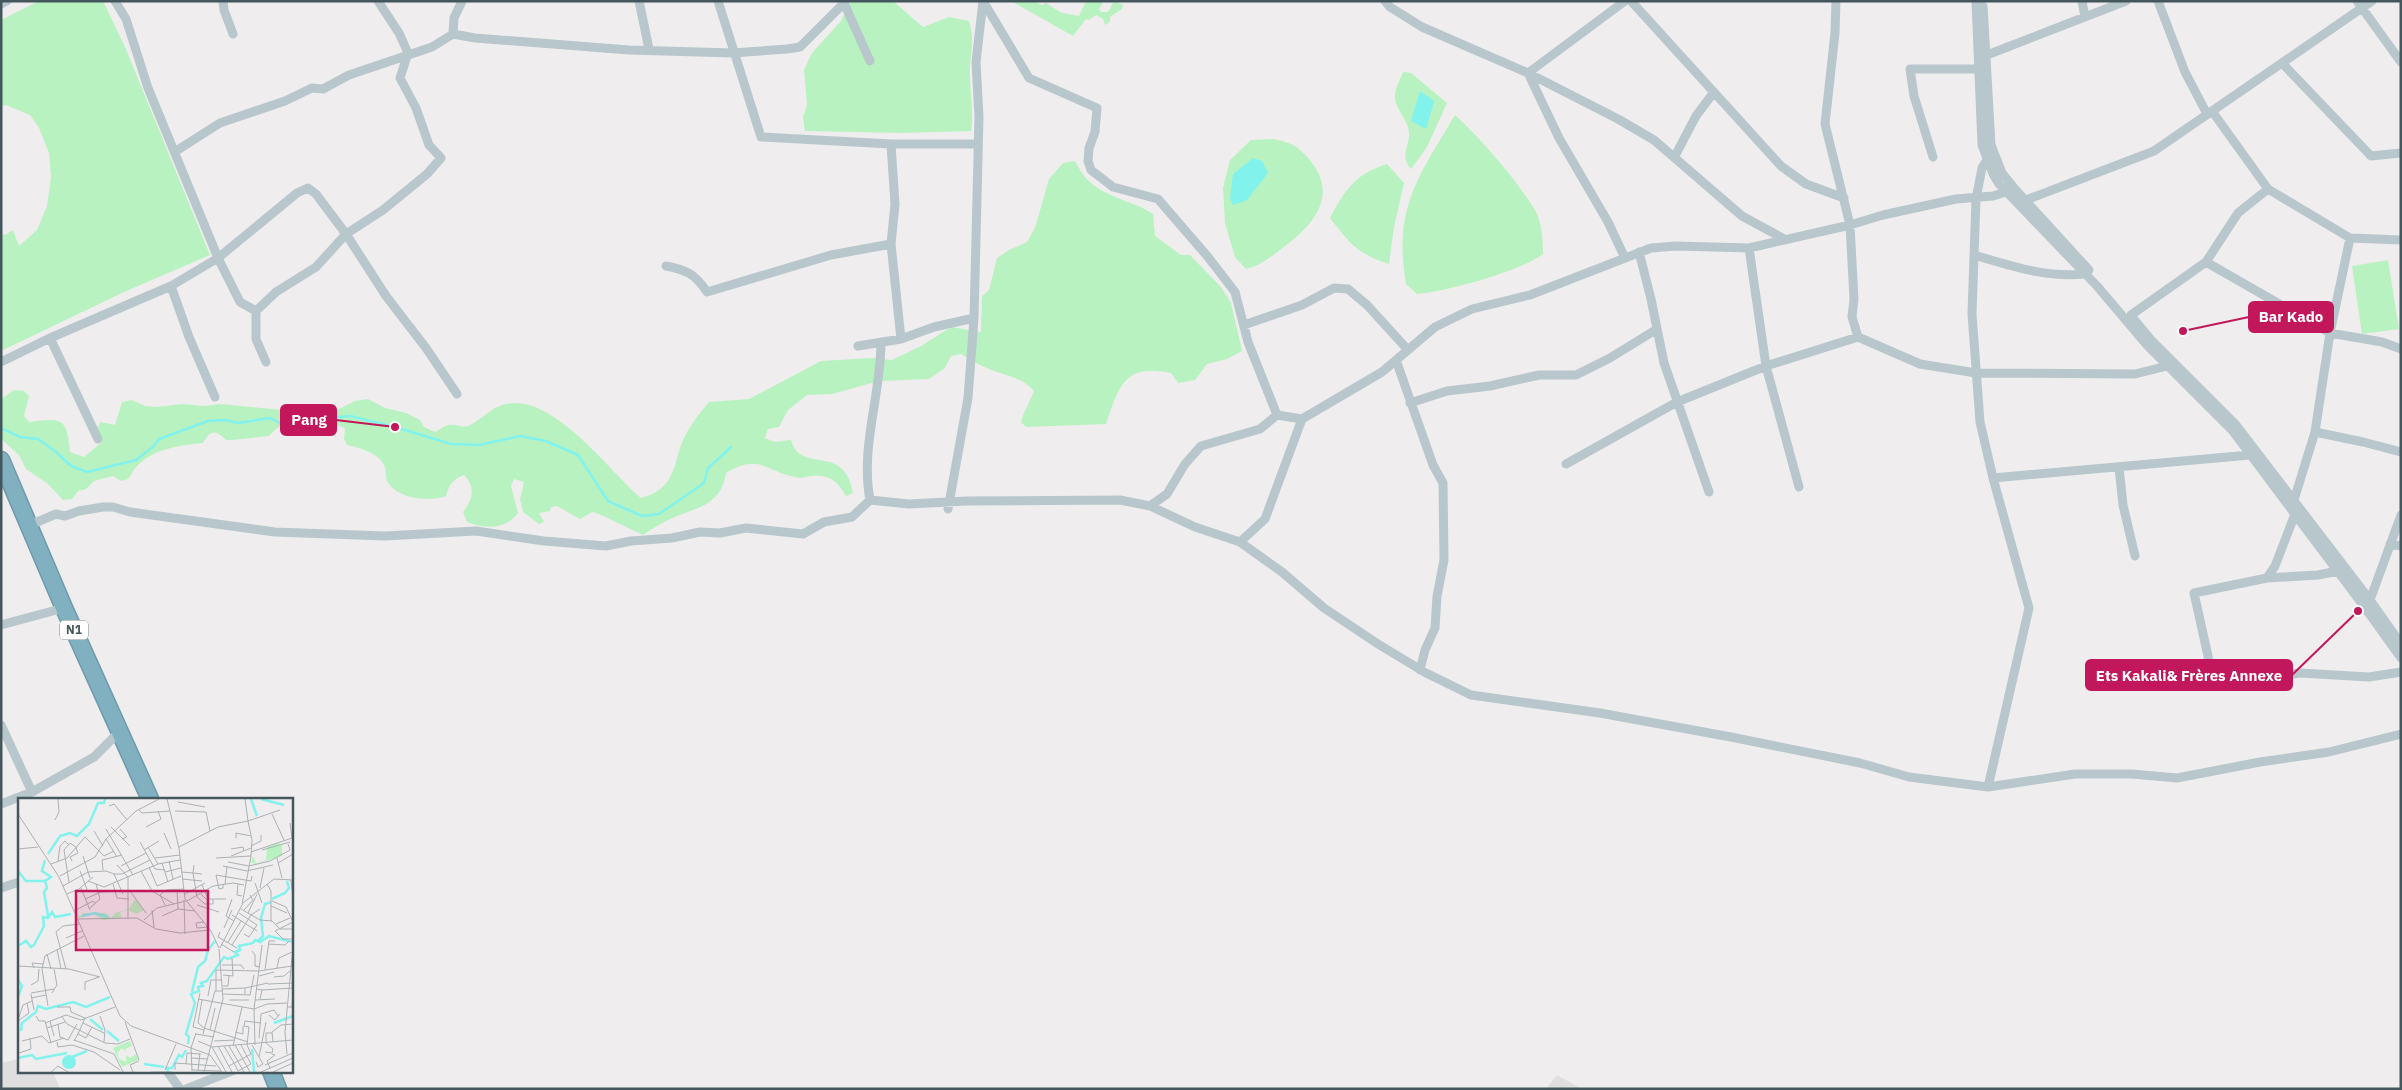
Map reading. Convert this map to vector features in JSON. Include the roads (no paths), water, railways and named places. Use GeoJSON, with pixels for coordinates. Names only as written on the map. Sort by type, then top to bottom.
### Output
{"type":"FeatureCollection","features":[{"type":"Feature","properties":{"kind":"highway","name":"N1"},"geometry":{"type":"LineString","coordinates":[[1,460],[64,608],[150,798]]}},
{"type":"Feature","properties":{"kind":"highway"},"geometry":{"type":"LineString","coordinates":[[271,1072],[278,1089]]}},
{"type":"Feature","properties":{"kind":"street"},"geometry":{"type":"LineString","coordinates":[[1,4],[7,1]]}},
{"type":"Feature","properties":{"kind":"street"},"geometry":{"type":"LineString","coordinates":[[115,1],[126,19],[148,88],[176,152],[218,258],[240,302],[256,311]]}},
{"type":"Feature","properties":{"kind":"street"},"geometry":{"type":"LineString","coordinates":[[223,1],[224,10],[233,34]]}},
{"type":"Feature","properties":{"kind":"street"},"geometry":{"type":"LineString","coordinates":[[266,362],[256,339],[256,311],[276,292],[316,267],[346,234],[383,210],[427,174],[441,158],[429,145],[416,108],[400,78],[408,53],[399,33],[378,1]]}},
{"type":"Feature","properties":{"kind":"street"},"geometry":{"type":"LineString","coordinates":[[453,34],[454,18],[462,1]]}},
{"type":"Feature","properties":{"kind":"street"},"geometry":{"type":"LineString","coordinates":[[639,1],[649,49]]}},
{"type":"Feature","properties":{"kind":"street"},"geometry":{"type":"LineString","coordinates":[[718,1],[761,137],[891,144],[978,144]]}},
{"type":"Feature","properties":{"kind":"street"},"geometry":{"type":"LineString","coordinates":[[948,505],[968,398],[974,318],[980,117],[976,62],[983,1]]}},
{"type":"Feature","properties":{"kind":"street"},"geometry":{"type":"LineString","coordinates":[[983,1],[1030,78],[1097,108],[1095,132],[1089,148],[1088,161],[1092,170],[1114,188],[1158,199],[1208,257],[1235,292],[1248,342],[1278,415]]}},
{"type":"Feature","properties":{"kind":"street"},"geometry":{"type":"LineString","coordinates":[[1385,1],[1390,7],[1422,27],[1528,73],[1618,119],[1654,140],[1675,156],[1742,216],[1786,240]]}},
{"type":"Feature","properties":{"kind":"street"},"geometry":{"type":"LineString","coordinates":[[1528,73],[1625,1]]}},
{"type":"Feature","properties":{"kind":"street"},"geometry":{"type":"LineString","coordinates":[[1630,1],[1781,166],[1806,184],[1844,198]]}},
{"type":"Feature","properties":{"kind":"street"},"geometry":{"type":"LineString","coordinates":[[1836,1],[1835,33],[1825,124],[1826,135],[1850,225],[1854,299],[1852,317],[1858,336]]}},
{"type":"Feature","properties":{"kind":"street"},"geometry":{"type":"LineString","coordinates":[[1976,1],[1982,145],[1993,174],[2011,191],[2168,366],[2232,430],[2338,570],[2401,658]]}},
{"type":"Feature","properties":{"kind":"street"},"geometry":{"type":"LineString","coordinates":[[1982,1],[1987,55],[1991,145],[2011,191],[2026,200],[2152,341],[2236,425],[2400,642]]}},
{"type":"Feature","properties":{"kind":"street"},"geometry":{"type":"LineString","coordinates":[[2082,1],[2085,17]]}},
{"type":"Feature","properties":{"kind":"street"},"geometry":{"type":"LineString","coordinates":[[1987,55],[2126,1]]}},
{"type":"Feature","properties":{"kind":"street"},"geometry":{"type":"LineString","coordinates":[[2158,1],[2185,72],[2209,112],[2268,189],[2350,238],[2401,240]]}},
{"type":"Feature","properties":{"kind":"street"},"geometry":{"type":"LineString","coordinates":[[2026,200],[2154,151],[2282,63],[2359,5],[2372,1]]}},
{"type":"Feature","properties":{"kind":"street"},"geometry":{"type":"LineString","coordinates":[[176,152],[220,122],[285,100],[312,88],[323,89],[348,75],[432,46],[453,34],[475,38],[571,46],[733,53],[800,47],[844,2],[870,61]]}},
{"type":"Feature","properties":{"kind":"street"},"geometry":{"type":"LineString","coordinates":[[2359,5],[2401,62]]}},
{"type":"Feature","properties":{"kind":"street"},"geometry":{"type":"LineString","coordinates":[[2282,63],[2371,156],[2399,151]]}},
{"type":"Feature","properties":{"kind":"street"},"geometry":{"type":"LineString","coordinates":[[1933,157],[1914,96],[1910,70],[1980,69]]}},
{"type":"Feature","properties":{"kind":"street"},"geometry":{"type":"LineString","coordinates":[[1528,73],[1558,138],[1608,222],[1625,258]]}},
{"type":"Feature","properties":{"kind":"street"},"geometry":{"type":"LineString","coordinates":[[1675,156],[1696,116],[1714,92]]}},
{"type":"Feature","properties":{"kind":"street"},"geometry":{"type":"LineString","coordinates":[[891,144],[895,204],[891,244],[901,339]]}},
{"type":"Feature","properties":{"kind":"street"},"geometry":{"type":"LineString","coordinates":[[1987,160],[1982,168],[1976,199],[1972,314],[1980,422],[1993,478],[2029,608],[1988,787]]}},
{"type":"Feature","properties":{"kind":"street"},"geometry":{"type":"LineString","coordinates":[[1,362],[50,338],[170,286],[218,258],[297,193],[308,188],[316,194],[346,234],[386,296],[426,348],[457,394]]}},
{"type":"Feature","properties":{"kind":"street"},"geometry":{"type":"LineString","coordinates":[[2130,315],[2206,262],[2238,213],[2268,189]]}},
{"type":"Feature","properties":{"kind":"street"},"geometry":{"type":"LineString","coordinates":[[1240,542],[1265,519],[1302,419],[1382,372],[1435,327],[1472,309],[1530,295],[1651,248],[1676,246],[1749,248],[1956,199],[1976,199],[2011,191]]}},
{"type":"Feature","properties":{"kind":"street"},"geometry":{"type":"LineString","coordinates":[[2294,500],[2315,432],[2330,333],[2350,238]]}},
{"type":"Feature","properties":{"kind":"street"},"geometry":{"type":"LineString","coordinates":[[666,266],[682,270],[697,278],[707,292],[831,255],[891,244]]}},
{"type":"Feature","properties":{"kind":"street"},"geometry":{"type":"LineString","coordinates":[[1749,248],[1766,366],[1799,487]]}},
{"type":"Feature","properties":{"kind":"street"},"geometry":{"type":"LineString","coordinates":[[1639,252],[1664,363],[1709,492]]}},
{"type":"Feature","properties":{"kind":"street"},"geometry":{"type":"LineString","coordinates":[[1974,255],[2032,272],[2062,276],[2085,274]]}},
{"type":"Feature","properties":{"kind":"street"},"geometry":{"type":"LineString","coordinates":[[2206,262],[2330,333],[2382,342],[2401,348]]}},
{"type":"Feature","properties":{"kind":"street"},"geometry":{"type":"LineString","coordinates":[[170,286],[189,338],[216,397]]}},
{"type":"Feature","properties":{"kind":"street"},"geometry":{"type":"LineString","coordinates":[[1244,325],[1302,304],[1334,288],[1348,289],[1367,305],[1408,350]]}},
{"type":"Feature","properties":{"kind":"street"},"geometry":{"type":"LineString","coordinates":[[858,346],[901,339],[934,327],[974,318]]}},
{"type":"Feature","properties":{"kind":"street"},"geometry":{"type":"LineString","coordinates":[[1410,403],[1447,391],[1490,386],[1540,375],[1576,375],[1610,358],[1657,329]]}},
{"type":"Feature","properties":{"kind":"street"},"geometry":{"type":"LineString","coordinates":[[1566,464],[1677,402],[1766,366],[1858,336],[1920,364],[1976,373],[2135,374],[2168,366]]}},
{"type":"Feature","properties":{"kind":"street"},"geometry":{"type":"LineString","coordinates":[[50,338],[98,439]]}},
{"type":"Feature","properties":{"kind":"street"},"geometry":{"type":"LineString","coordinates":[[870,500],[867,484],[869,438],[881,370],[881,342]]}},
{"type":"Feature","properties":{"kind":"street"},"geometry":{"type":"LineString","coordinates":[[1396,360],[1433,465],[1443,483],[1444,560],[1437,596],[1435,628],[1425,650],[1420,670]]}},
{"type":"Feature","properties":{"kind":"street"},"geometry":{"type":"LineString","coordinates":[[1150,506],[1167,494],[1186,464],[1201,446],[1260,429],[1278,415],[1302,419]]}},
{"type":"Feature","properties":{"kind":"street"},"geometry":{"type":"LineString","coordinates":[[2315,432],[2401,452]]}},
{"type":"Feature","properties":{"kind":"street"},"geometry":{"type":"LineString","coordinates":[[1993,478],[2250,454]]}},
{"type":"Feature","properties":{"kind":"street"},"geometry":{"type":"LineString","coordinates":[[2119,467],[2123,505],[2135,556]]}},
{"type":"Feature","properties":{"kind":"street"},"geometry":{"type":"LineString","coordinates":[[30,525],[56,514],[65,516],[85,509],[113,507],[130,512],[275,532],[385,536],[476,531],[544,541],[606,546],[631,541],[672,538],[700,532],[720,533],[746,528],[803,534],[824,522],[852,517],[870,500],[948,505],[1120,500],[1150,506],[1195,527],[1240,542],[1282,572],[1324,608],[1420,670],[1471,695],[1600,713],[1860,764],[1909,778],[1988,787],[2075,774],[2132,774],[2177,778],[2260,762],[2329,752],[2401,734]]}},
{"type":"Feature","properties":{"kind":"street"},"geometry":{"type":"LineString","coordinates":[[2267,578],[2275,566],[2295,514]]}},
{"type":"Feature","properties":{"kind":"street"},"geometry":{"type":"LineString","coordinates":[[2370,600],[2401,515]]}},
{"type":"Feature","properties":{"kind":"street"},"geometry":{"type":"LineString","coordinates":[[2390,544],[2401,546]]}},
{"type":"Feature","properties":{"kind":"street"},"geometry":{"type":"LineString","coordinates":[[2338,570],[2318,575],[2267,578],[2194,593],[2208,656],[2211,684],[2228,685],[2242,681],[2300,673],[2369,677],[2401,672]]}},
{"type":"Feature","properties":{"kind":"street"},"geometry":{"type":"LineString","coordinates":[[1,625],[64,608]]}},
{"type":"Feature","properties":{"kind":"street"},"geometry":{"type":"LineString","coordinates":[[1,726],[32,792]]}},
{"type":"Feature","properties":{"kind":"street"},"geometry":{"type":"LineString","coordinates":[[1,804],[32,792],[94,757],[119,732]]}},
{"type":"Feature","properties":{"kind":"street"},"geometry":{"type":"LineString","coordinates":[[1,888],[18,882]]}},
{"type":"Feature","properties":{"kind":"street"},"geometry":{"type":"LineString","coordinates":[[168,1072],[180,1089]]}},
{"type":"Feature","properties":{"kind":"street"},"geometry":{"type":"LineString","coordinates":[[186,1089],[229,1072]]}},
{"type":"Feature","properties":{"kind":"water"},"geometry":{"type":"Polygon","coordinates":[[[1420,91],[1434,101],[1426,129],[1411,121],[1420,91]]]}},
{"type":"Feature","properties":{"kind":"water"},"geometry":{"type":"Polygon","coordinates":[[[1253,158],[1262,161],[1268,173],[1247,200],[1233,205],[1230,199],[1233,174],[1253,158]]]}},
{"type":"Feature","properties":{"kind":"waterway"},"geometry":{"type":"LineString","coordinates":[[1,428],[20,437],[38,439],[71,466],[87,472],[136,460],[154,446],[159,439],[208,421],[225,420],[238,423],[270,418],[280,423],[350,416],[451,444],[479,445],[520,436],[546,441],[578,455],[608,501],[642,516],[659,514],[704,483],[708,468],[731,447]]}},
{"type":"Feature","properties":{"kind":"place","name":"Bar Kado"},"geometry":{"type":"Point","coordinates":[2183,331]}},
{"type":"Feature","properties":{"kind":"place","name":"Pang"},"geometry":{"type":"Point","coordinates":[395,427]}},
{"type":"Feature","properties":{"kind":"place","name":"Ets Kakali& Frères Annexe"},"geometry":{"type":"Point","coordinates":[2358,611]}}]}
